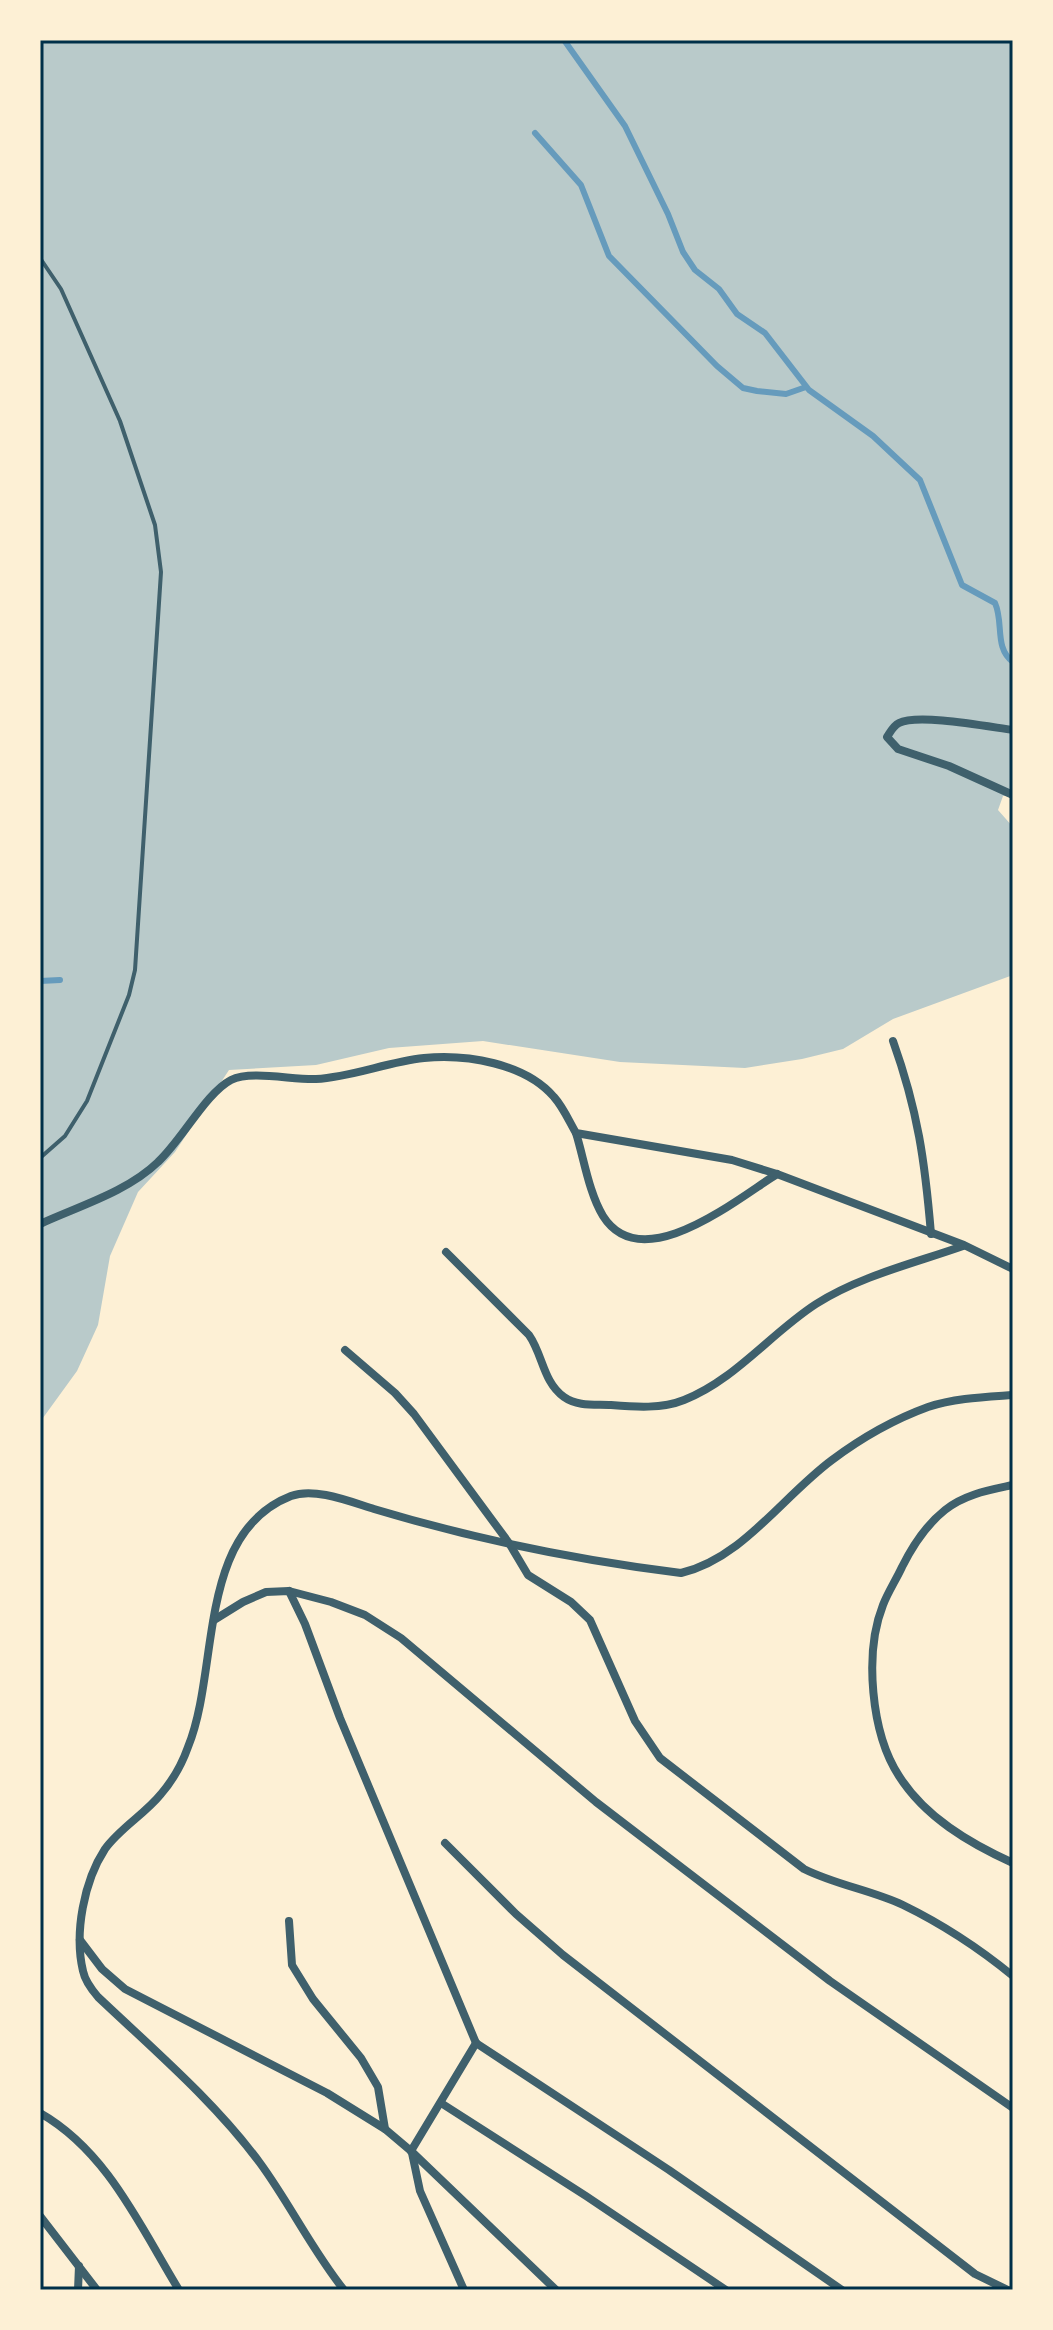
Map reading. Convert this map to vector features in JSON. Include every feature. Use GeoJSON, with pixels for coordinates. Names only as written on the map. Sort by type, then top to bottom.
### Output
{"type":"FeatureCollection","features":[{"type":"Feature","properties":{"kind":"street"},"geometry":{"type":"LineString","coordinates":[[1013,730],[908,720],[892,728],[887,737],[898,749],[949,766],[1013,795]]}},
{"type":"Feature","properties":{"kind":"street"},"geometry":{"type":"LineString","coordinates":[[893,1041],[918,1122],[931,1234]]}},
{"type":"Feature","properties":{"kind":"street"},"geometry":{"type":"LineString","coordinates":[[40,1224],[132,1182],[155,1165],[187,1131],[213,1094],[235,1078],[316,1079],[425,1058],[464,1059],[512,1068],[535,1079],[556,1098],[576,1133],[603,1216],[625,1236],[658,1240],[678,1233],[777,1174]]}},
{"type":"Feature","properties":{"kind":"street"},"geometry":{"type":"LineString","coordinates":[[576,1133],[732,1160],[777,1174],[964,1245],[1013,1269]]}},
{"type":"Feature","properties":{"kind":"street"},"geometry":{"type":"LineString","coordinates":[[446,1252],[523,1327],[537,1348],[548,1379],[564,1397],[576,1403],[644,1407],[682,1401],[715,1384],[816,1304],[844,1289],[964,1245]]}},
{"type":"Feature","properties":{"kind":"street"},"geometry":{"type":"LineString","coordinates":[[345,1350],[395,1393],[414,1414],[509,1543],[528,1575],[571,1602],[590,1620],[635,1721],[660,1758],[804,1869],[828,1882],[858,1888],[903,1905],[945,1928],[1013,1976]]}},
{"type":"Feature","properties":{"kind":"street"},"geometry":{"type":"LineString","coordinates":[[344,2290],[236,2132],[89,1986],[83,1973],[81,1920],[92,1874],[106,1848],[161,1795],[181,1767],[193,1736],[214,1620],[230,1556],[247,1529],[269,1508],[294,1494],[322,1495],[442,1529],[681,1573],[704,1567],[732,1549],[831,1461],[884,1428],[930,1407],[1013,1395]]}},
{"type":"Feature","properties":{"kind":"street"},"geometry":{"type":"LineString","coordinates":[[1013,1485],[973,1494],[947,1508],[925,1529],[882,1606],[873,1646],[873,1692],[882,1742],[898,1776],[922,1806],[954,1831],[1013,1863]]}},
{"type":"Feature","properties":{"kind":"street"},"geometry":{"type":"LineString","coordinates":[[214,1620],[266,1592],[289,1591],[365,1615],[401,1638],[633,1831],[830,1981],[1013,2108]]}},
{"type":"Feature","properties":{"kind":"street"},"geometry":{"type":"LineString","coordinates":[[289,1591],[476,2043],[669,2170],[842,2290]]}},
{"type":"Feature","properties":{"kind":"street"},"geometry":{"type":"LineString","coordinates":[[445,1843],[516,1914],[563,1955],[975,2274],[1008,2290]]}},
{"type":"Feature","properties":{"kind":"street"},"geometry":{"type":"LineString","coordinates":[[289,1921],[292,1965],[313,1999],[361,2058],[378,2087],[385,2129]]}},
{"type":"Feature","properties":{"kind":"street"},"geometry":{"type":"LineString","coordinates":[[80,1940],[102,1969],[125,1989],[327,2093],[385,2129],[556,2290]]}},
{"type":"Feature","properties":{"kind":"street"},"geometry":{"type":"LineString","coordinates":[[464,2290],[420,2191],[411,2151],[476,2043]]}},
{"type":"Feature","properties":{"kind":"street"},"geometry":{"type":"LineString","coordinates":[[441,2103],[726,2290]]}},
{"type":"Feature","properties":{"kind":"street"},"geometry":{"type":"LineString","coordinates":[[40,2113],[91,2152],[108,2174],[179,2290]]}},
{"type":"Feature","properties":{"kind":"street"},"geometry":{"type":"LineString","coordinates":[[40,2216],[97,2290]]}},
{"type":"Feature","properties":{"kind":"street"},"geometry":{"type":"LineString","coordinates":[[78,2290],[79,2265]]}},
{"type":"Feature","properties":{"kind":"lane"},"geometry":{"type":"LineString","coordinates":[[40,258],[61,289],[120,421],[155,525],[161,572],[132,982],[87,1101],[65,1136],[40,1158]]}},
{"type":"Feature","properties":{"kind":"shaded area"},"geometry":{"type":"Polygon","coordinates":[[[40,40],[1013,40],[1013,796],[1003,796],[998,810],[1013,827],[1013,975],[893,1019],[843,1049],[745,1068],[620,1062],[483,1041],[389,1048],[316,1065],[229,1070],[175,1152],[138,1192],[110,1256],[98,1325],[77,1371],[40,1422],[40,40]]]}},
{"type":"Feature","properties":{"kind":"waterway"},"geometry":{"type":"LineString","coordinates":[[564,40],[625,126],[683,252],[695,270],[719,289],[737,314],[765,333],[809,390],[873,436],[920,480],[962,585],[995,603],[1003,650],[1013,662]]}},
{"type":"Feature","properties":{"kind":"waterway"},"geometry":{"type":"LineString","coordinates":[[535,133],[581,185],[609,256],[717,366],[743,388],[786,394],[806,387]]}},
{"type":"Feature","properties":{"kind":"waterway"},"geometry":{"type":"LineString","coordinates":[[40,981],[60,980]]}}]}
